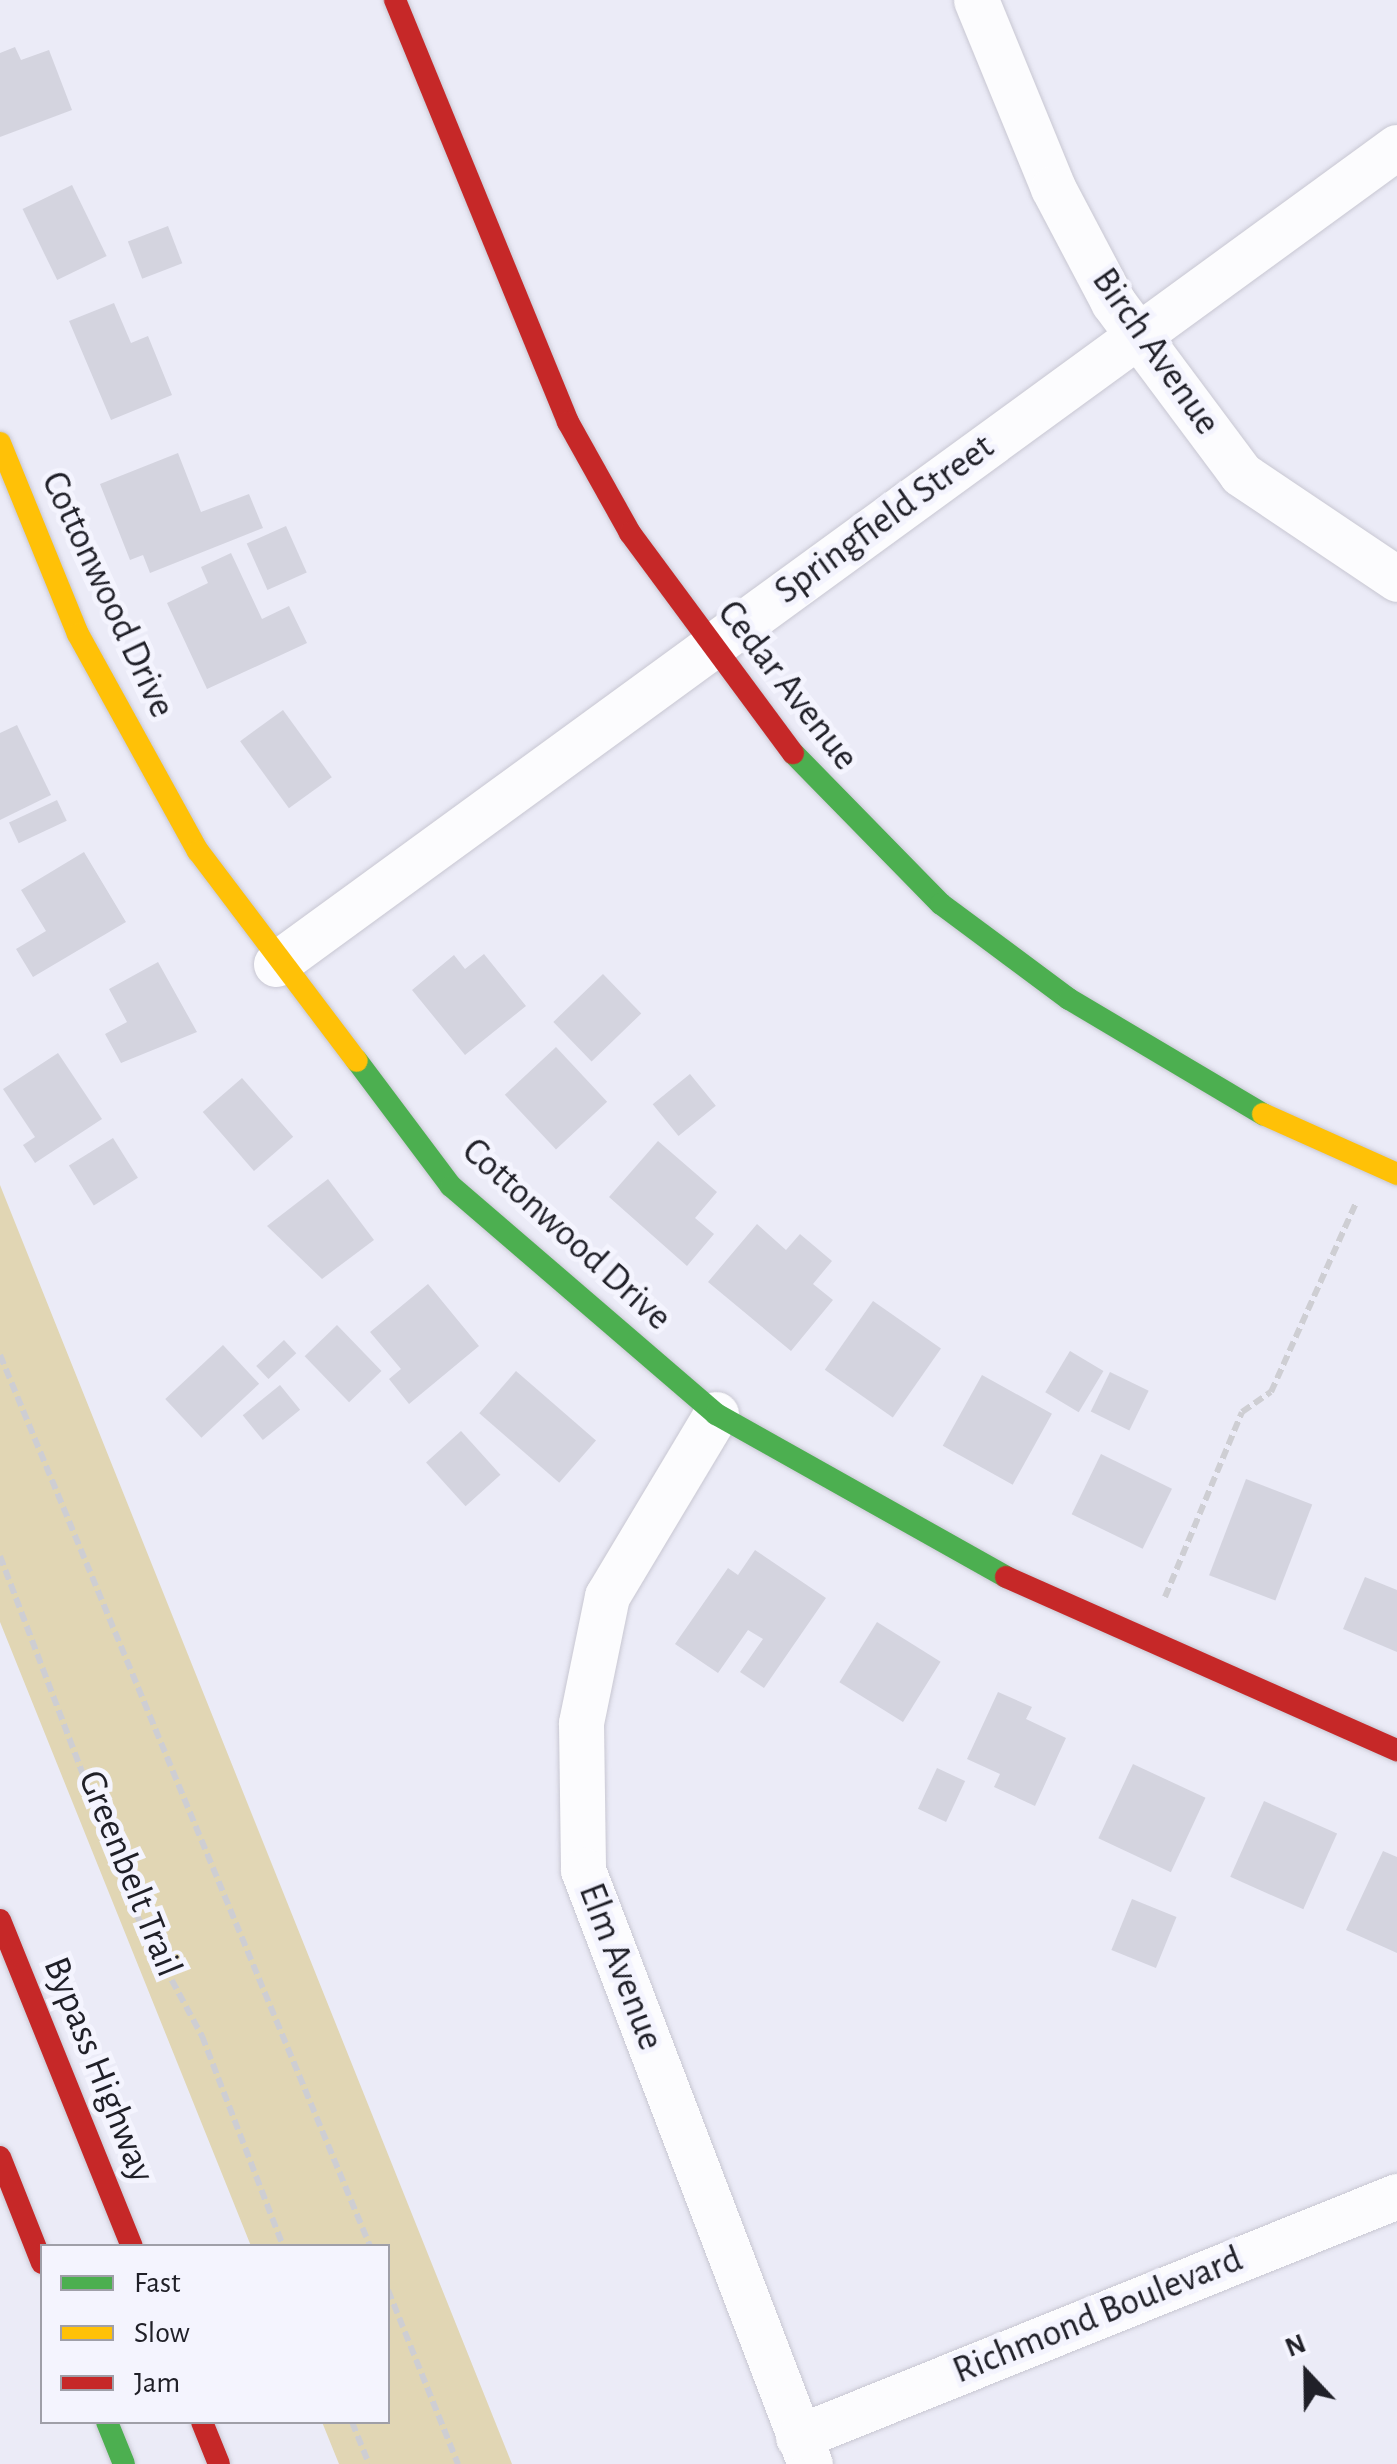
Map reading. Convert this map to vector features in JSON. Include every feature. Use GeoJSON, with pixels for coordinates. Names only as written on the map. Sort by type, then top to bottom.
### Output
{"type":"FeatureCollection","features":[{"type":"Feature","properties":{"kind":"main road","name":"Cedar Avenue"},"geometry":{"type":"LineString","coordinates":[[395,0],[568,422],[709,647],[823,792],[941,904],[1069,999],[1240,1102],[1397,1174]]}},
{"type":"Feature","properties":{"kind":"main road","name":"Cottonwood Drive"},"geometry":{"type":"LineString","coordinates":[[0,444],[78,634],[198,851],[276,964],[451,1186],[716,1414],[976,1564],[1397,1750]]}},
{"type":"Feature","properties":{"kind":"main road","name":"Bypass Highway"},"geometry":{"type":"LineString","coordinates":[[0,1920],[131,2244]]}},
{"type":"Feature","properties":{"kind":"main road"},"geometry":{"type":"LineString","coordinates":[[0,2158],[40,2257]]}},
{"type":"Feature","properties":{"kind":"main road"},"geometry":{"type":"LineString","coordinates":[[108,2424],[124,2464]]}},
{"type":"Feature","properties":{"kind":"main road"},"geometry":{"type":"LineString","coordinates":[[203,2424],[219,2464]]}},
{"type":"Feature","properties":{"kind":"street","name":"Birch Avenue"},"geometry":{"type":"LineString","coordinates":[[976,0],[1054,188],[1141,336],[1241,474],[1397,579]]}},
{"type":"Feature","properties":{"kind":"street","name":"Springfield Street"},"geometry":{"type":"LineString","coordinates":[[276,964],[1397,147]]}},
{"type":"Feature","properties":{"kind":"street","name":"Elm Avenue"},"geometry":{"type":"LineString","coordinates":[[716,1414],[607,1596],[580,1723],[582,1870],[804,2450]]}},
{"type":"Feature","properties":{"kind":"street","name":"Richmond Boulevard"},"geometry":{"type":"LineString","coordinates":[[804,2450],[1397,2196]]}},
{"type":"Feature","properties":{"kind":"path"},"geometry":{"type":"LineString","coordinates":[[1158,1612],[1242,1412],[1270,1392],[1360,1195]]}},
{"type":"Feature","properties":{"kind":"path"},"geometry":{"type":"LineString","coordinates":[[0,1355],[369,2244]]}},
{"type":"Feature","properties":{"kind":"path","name":"Greenbelt Trail"},"geometry":{"type":"LineString","coordinates":[[0,1556],[136,1914],[202,2036],[282,2244]]}},
{"type":"Feature","properties":{"kind":"path"},"geometry":{"type":"LineString","coordinates":[[390,2295],[458,2464]]}},
{"type":"Feature","properties":{"kind":"path"},"geometry":{"type":"LineString","coordinates":[[353,2424],[369,2464]]}},
{"type":"Feature","properties":{"kind":"shaded area"},"geometry":{"type":"Polygon","coordinates":[[[0,1185],[512,2464],[339,2464],[323,2424],[390,2424],[390,2244],[250,2244],[0,1622],[0,1185]]]}},
{"type":"Feature","properties":{"kind":"building"},"geometry":{"type":"Polygon","coordinates":[[[15,47],[21,60],[49,50],[72,110],[0,137],[0,53],[15,47]]]}},
{"type":"Feature","properties":{"kind":"building"},"geometry":{"type":"Polygon","coordinates":[[[72,185],[107,256],[57,280],[23,209],[72,185]]]}},
{"type":"Feature","properties":{"kind":"building"},"geometry":{"type":"Polygon","coordinates":[[[168,226],[182,263],[142,279],[128,241],[168,226]]]}},
{"type":"Feature","properties":{"kind":"building"},"geometry":{"type":"Polygon","coordinates":[[[114,303],[131,343],[148,336],[172,395],[111,420],[69,321],[114,303]]]}},
{"type":"Feature","properties":{"kind":"building"},"geometry":{"type":"Polygon","coordinates":[[[178,453],[201,512],[249,494],[263,528],[150,573],[143,555],[130,560],[100,484],[178,453]]]}},
{"type":"Feature","properties":{"kind":"building"},"geometry":{"type":"Polygon","coordinates":[[[286,526],[307,573],[267,590],[247,543],[286,526]]]}},
{"type":"Feature","properties":{"kind":"building"},"geometry":{"type":"Polygon","coordinates":[[[231,553],[262,619],[289,606],[307,643],[207,689],[167,603],[208,583],[201,567],[231,553]]]}},
{"type":"Feature","properties":{"kind":"building"},"geometry":{"type":"Polygon","coordinates":[[[283,710],[332,777],[289,808],[240,741],[283,710]]]}},
{"type":"Feature","properties":{"kind":"building"},"geometry":{"type":"Polygon","coordinates":[[[17,725],[51,795],[0,820],[0,733],[17,725]]]}},
{"type":"Feature","properties":{"kind":"building"},"geometry":{"type":"Polygon","coordinates":[[[57,800],[67,821],[19,843],[9,822],[57,800]]]}},
{"type":"Feature","properties":{"kind":"building"},"geometry":{"type":"Polygon","coordinates":[[[84,852],[126,922],[33,977],[16,949],[46,931],[21,890],[84,852]]]}},
{"type":"Feature","properties":{"kind":"building"},"geometry":{"type":"Polygon","coordinates":[[[484,954],[526,1006],[465,1055],[412,990],[454,955],[465,969],[484,954]]]}},
{"type":"Feature","properties":{"kind":"building"},"geometry":{"type":"Polygon","coordinates":[[[158,962],[197,1032],[121,1063],[105,1034],[127,1022],[109,989],[158,962]]]}},
{"type":"Feature","properties":{"kind":"building"},"geometry":{"type":"Polygon","coordinates":[[[603,974],[641,1014],[592,1061],[553,1022],[603,974]]]}},
{"type":"Feature","properties":{"kind":"building"},"geometry":{"type":"Polygon","coordinates":[[[556,1047],[607,1102],[556,1150],[505,1095],[556,1047]]]}},
{"type":"Feature","properties":{"kind":"building"},"geometry":{"type":"Polygon","coordinates":[[[58,1053],[102,1119],[35,1163],[23,1145],[35,1137],[3,1089],[58,1053]]]}},
{"type":"Feature","properties":{"kind":"building"},"geometry":{"type":"Polygon","coordinates":[[[690,1074],[716,1106],[678,1136],[653,1104],[690,1074]]]}},
{"type":"Feature","properties":{"kind":"building"},"geometry":{"type":"Polygon","coordinates":[[[242,1078],[293,1137],[254,1171],[203,1112],[242,1078]]]}},
{"type":"Feature","properties":{"kind":"building"},"geometry":{"type":"Polygon","coordinates":[[[113,1138],[138,1178],[94,1205],[69,1166],[113,1138]]]}},
{"type":"Feature","properties":{"kind":"building"},"geometry":{"type":"Polygon","coordinates":[[[658,1141],[717,1192],[695,1218],[714,1234],[687,1266],[609,1197],[658,1141]]]}},
{"type":"Feature","properties":{"kind":"building"},"geometry":{"type":"Polygon","coordinates":[[[328,1179],[374,1240],[322,1279],[267,1226],[328,1179]]]}},
{"type":"Feature","properties":{"kind":"building"},"geometry":{"type":"Polygon","coordinates":[[[757,1224],[786,1250],[800,1234],[832,1261],[813,1284],[833,1300],[791,1351],[708,1282],[757,1224]]]}},
{"type":"Feature","properties":{"kind":"building"},"geometry":{"type":"Polygon","coordinates":[[[428,1284],[479,1346],[409,1404],[389,1379],[401,1369],[370,1332],[428,1284]]]}},
{"type":"Feature","properties":{"kind":"building"},"geometry":{"type":"Polygon","coordinates":[[[873,1301],[941,1349],[893,1417],[825,1370],[873,1301]]]}},
{"type":"Feature","properties":{"kind":"building"},"geometry":{"type":"Polygon","coordinates":[[[337,1325],[381,1371],[349,1402],[305,1356],[337,1325]]]}},
{"type":"Feature","properties":{"kind":"building"},"geometry":{"type":"Polygon","coordinates":[[[284,1340],[296,1353],[268,1379],[256,1366],[284,1340]]]}},
{"type":"Feature","properties":{"kind":"building"},"geometry":{"type":"Polygon","coordinates":[[[223,1345],[259,1384],[201,1438],[165,1399],[223,1345]]]}},
{"type":"Feature","properties":{"kind":"building"},"geometry":{"type":"Polygon","coordinates":[[[1070,1351],[1103,1371],[1079,1412],[1045,1392],[1070,1351]]]}},
{"type":"Feature","properties":{"kind":"building"},"geometry":{"type":"Polygon","coordinates":[[[516,1371],[596,1441],[559,1483],[479,1413],[516,1371]]]}},
{"type":"Feature","properties":{"kind":"building"},"geometry":{"type":"Polygon","coordinates":[[[1110,1372],[1149,1391],[1129,1430],[1091,1412],[1110,1372]]]}},
{"type":"Feature","properties":{"kind":"building"},"geometry":{"type":"Polygon","coordinates":[[[982,1375],[1052,1414],[1013,1485],[943,1446],[982,1375]]]}},
{"type":"Feature","properties":{"kind":"building"},"geometry":{"type":"Polygon","coordinates":[[[280,1385],[300,1410],[263,1440],[243,1415],[280,1385]]]}},
{"type":"Feature","properties":{"kind":"building"},"geometry":{"type":"Polygon","coordinates":[[[461,1431],[500,1475],[466,1506],[426,1462],[461,1431]]]}},
{"type":"Feature","properties":{"kind":"building"},"geometry":{"type":"Polygon","coordinates":[[[1101,1454],[1172,1489],[1143,1549],[1072,1514],[1101,1454]]]}},
{"type":"Feature","properties":{"kind":"building"},"geometry":{"type":"Polygon","coordinates":[[[1246,1479],[1312,1504],[1275,1601],[1209,1575],[1246,1479]]]}},
{"type":"Feature","properties":{"kind":"building"},"geometry":{"type":"Polygon","coordinates":[[[755,1550],[826,1598],[764,1688],[740,1672],[763,1639],[748,1630],[718,1673],[675,1644],[728,1568],[738,1575],[755,1550]]]}},
{"type":"Feature","properties":{"kind":"building"},"geometry":{"type":"Polygon","coordinates":[[[1365,1577],[1397,1590],[1397,1652],[1343,1629],[1365,1577]]]}},
{"type":"Feature","properties":{"kind":"building"},"geometry":{"type":"Polygon","coordinates":[[[877,1622],[941,1662],[903,1722],[839,1682],[877,1622]]]}},
{"type":"Feature","properties":{"kind":"building"},"geometry":{"type":"Polygon","coordinates":[[[998,1692],[1032,1707],[1026,1719],[1066,1738],[1035,1806],[994,1787],[1000,1774],[967,1759],[998,1692]]]}},
{"type":"Feature","properties":{"kind":"building"},"geometry":{"type":"Polygon","coordinates":[[[1133,1764],[1206,1798],[1171,1872],[1098,1838],[1133,1764]]]}},
{"type":"Feature","properties":{"kind":"building"},"geometry":{"type":"Polygon","coordinates":[[[937,1768],[965,1781],[946,1822],[918,1809],[937,1768]]]}},
{"type":"Feature","properties":{"kind":"building"},"geometry":{"type":"Polygon","coordinates":[[[1264,1801],[1337,1834],[1303,1909],[1230,1877],[1264,1801]]]}},
{"type":"Feature","properties":{"kind":"building"},"geometry":{"type":"Polygon","coordinates":[[[1383,1851],[1397,1857],[1397,1953],[1346,1930],[1383,1851]]]}},
{"type":"Feature","properties":{"kind":"building"},"geometry":{"type":"Polygon","coordinates":[[[1132,1899],[1177,1917],[1156,1968],[1111,1950],[1132,1899]]]}},
{"type":"Feature","properties":{"kind":"traffic: fast"},"geometry":{"type":"LineString","coordinates":[[793,753],[941,904],[1069,999],[1263,1114]]}},
{"type":"Feature","properties":{"kind":"traffic: fast"},"geometry":{"type":"LineString","coordinates":[[357,1061],[451,1186],[716,1414],[1006,1577]]}},
{"type":"Feature","properties":{"kind":"traffic: fast"},"geometry":{"type":"LineString","coordinates":[[108,2424],[124,2464]]}},
{"type":"Feature","properties":{"kind":"traffic: slow"},"geometry":{"type":"LineString","coordinates":[[0,443],[78,634],[198,851],[357,1061]]}},
{"type":"Feature","properties":{"kind":"traffic: slow"},"geometry":{"type":"LineString","coordinates":[[1263,1114],[1397,1174]]}},
{"type":"Feature","properties":{"kind":"traffic: jam"},"geometry":{"type":"LineString","coordinates":[[395,0],[568,422],[630,533],[793,753]]}},
{"type":"Feature","properties":{"kind":"traffic: jam"},"geometry":{"type":"LineString","coordinates":[[1006,1577],[1397,1750]]}},
{"type":"Feature","properties":{"kind":"traffic: jam"},"geometry":{"type":"LineString","coordinates":[[0,1920],[131,2244]]}},
{"type":"Feature","properties":{"kind":"traffic: jam"},"geometry":{"type":"LineString","coordinates":[[0,2157],[40,2258]]}},
{"type":"Feature","properties":{"kind":"traffic: jam"},"geometry":{"type":"LineString","coordinates":[[203,2424],[219,2464]]}}]}
